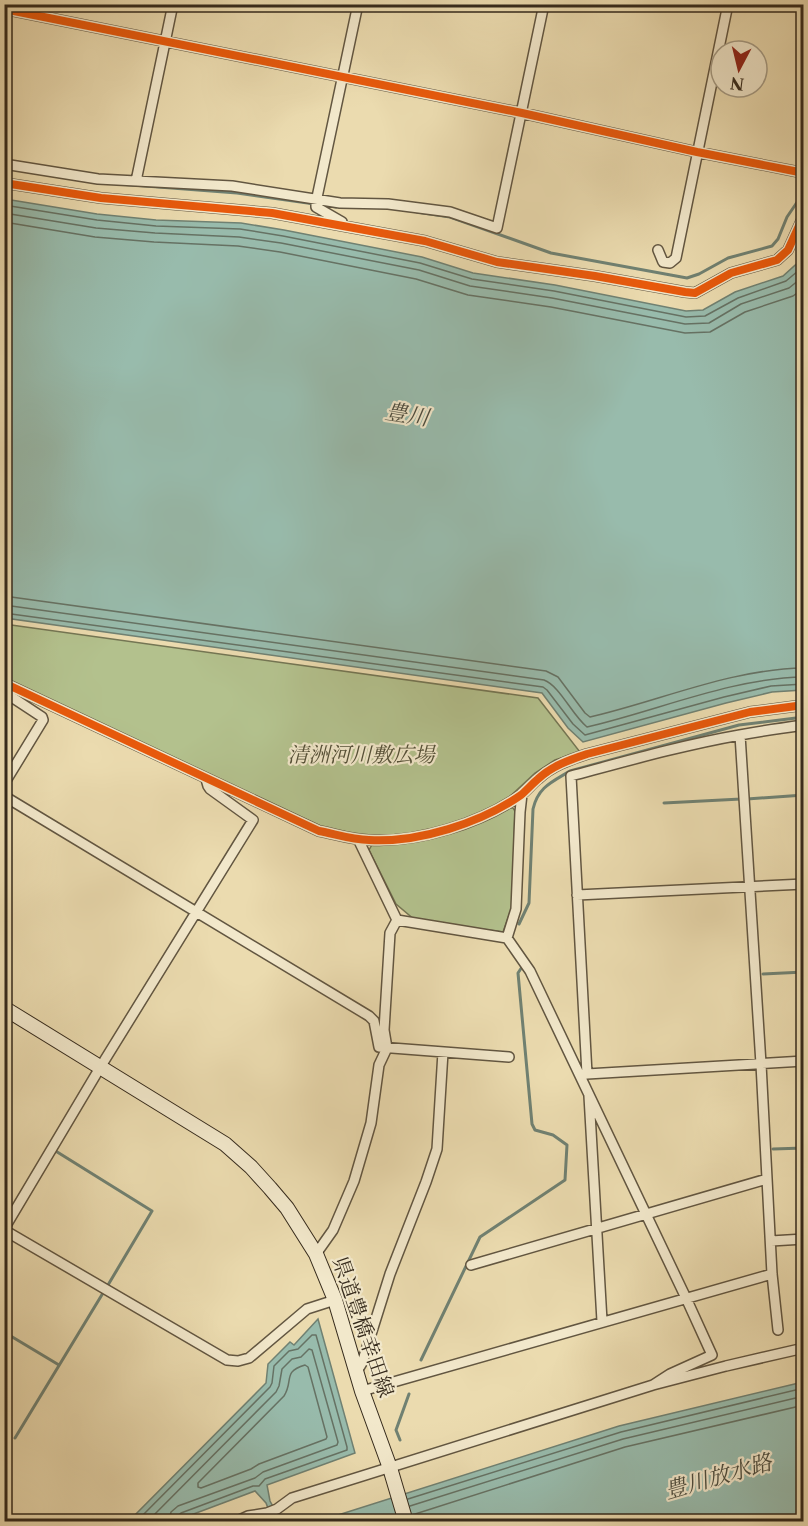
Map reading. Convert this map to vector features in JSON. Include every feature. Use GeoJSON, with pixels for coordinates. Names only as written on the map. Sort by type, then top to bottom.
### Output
{"type":"FeatureCollection","features":[{"type":"Feature","properties":{"kind":"main road","name":"県道豊橋幸田線"},"geometry":{"type":"LineString","coordinates":[[4,1008],[225,1144],[251,1167],[287,1208],[316,1254],[334,1300],[406,1521]]}},
{"type":"Feature","properties":{"kind":"street"},"geometry":{"type":"LineString","coordinates":[[136,181],[173,4]]}},
{"type":"Feature","properties":{"kind":"street"},"geometry":{"type":"LineString","coordinates":[[316,202],[358,4]]}},
{"type":"Feature","properties":{"kind":"street"},"geometry":{"type":"LineString","coordinates":[[4,164],[98,178],[232,186],[316,202],[388,204],[450,212],[497,228],[544,4]]}},
{"type":"Feature","properties":{"kind":"street"},"geometry":{"type":"LineString","coordinates":[[658,250],[663,262],[670,263],[676,258],[728,4]]}},
{"type":"Feature","properties":{"kind":"street"},"geometry":{"type":"LineString","coordinates":[[4,9],[343,76],[804,173]]}},
{"type":"Feature","properties":{"kind":"street"},"geometry":{"type":"LineString","coordinates":[[4,183],[101,198],[272,213],[425,242],[497,262],[695,292],[732,273],[777,260],[792,244],[804,216]]}},
{"type":"Feature","properties":{"kind":"street"},"geometry":{"type":"LineString","coordinates":[[316,202],[342,222],[342,226]]}},
{"type":"Feature","properties":{"kind":"street"},"geometry":{"type":"LineString","coordinates":[[4,682],[319,831],[369,840],[426,835],[472,821],[497,810],[522,794],[552,769],[577,757],[750,711],[804,705]]}},
{"type":"Feature","properties":{"kind":"street"},"geometry":{"type":"LineString","coordinates":[[4,692],[42,717],[43,720],[4,784]]}},
{"type":"Feature","properties":{"kind":"street"},"geometry":{"type":"LineString","coordinates":[[602,1321],[588,1092],[584,1075],[570,776],[643,756],[740,735],[804,725]]}},
{"type":"Feature","properties":{"kind":"street"},"geometry":{"type":"LineString","coordinates":[[740,735],[772,1274],[778,1330]]}},
{"type":"Feature","properties":{"kind":"street"},"geometry":{"type":"LineString","coordinates":[[206,778],[210,789],[253,820],[101,1066],[4,1230],[227,1360],[238,1361],[249,1358],[307,1309],[334,1300]]}},
{"type":"Feature","properties":{"kind":"street"},"geometry":{"type":"LineString","coordinates":[[507,938],[516,909],[522,794]]}},
{"type":"Feature","properties":{"kind":"street"},"geometry":{"type":"LineString","coordinates":[[4,796],[369,1016],[374,1021],[379,1047],[509,1057]]}},
{"type":"Feature","properties":{"kind":"street"},"geometry":{"type":"LineString","coordinates":[[358,839],[397,920]]}},
{"type":"Feature","properties":{"kind":"street"},"geometry":{"type":"LineString","coordinates":[[577,895],[804,884]]}},
{"type":"Feature","properties":{"kind":"street"},"geometry":{"type":"LineString","coordinates":[[397,920],[507,938],[530,971],[584,1075]]}},
{"type":"Feature","properties":{"kind":"street"},"geometry":{"type":"LineString","coordinates":[[316,1254],[333,1230],[354,1181],[371,1123],[379,1065],[387,1048],[384,1030],[390,933],[397,920]]}},
{"type":"Feature","properties":{"kind":"street"},"geometry":{"type":"LineString","coordinates":[[356,1372],[362,1363],[390,1274],[437,1149],[443,1052]]}},
{"type":"Feature","properties":{"kind":"street"},"geometry":{"type":"LineString","coordinates":[[584,1075],[804,1061]]}},
{"type":"Feature","properties":{"kind":"street"},"geometry":{"type":"LineString","coordinates":[[588,1092],[712,1355],[670,1374],[653,1385]]}},
{"type":"Feature","properties":{"kind":"street"},"geometry":{"type":"LineString","coordinates":[[471,1265],[767,1179]]}},
{"type":"Feature","properties":{"kind":"street"},"geometry":{"type":"LineString","coordinates":[[771,1241],[804,1239]]}},
{"type":"Feature","properties":{"kind":"street"},"geometry":{"type":"LineString","coordinates":[[362,1391],[772,1274]]}},
{"type":"Feature","properties":{"kind":"street"},"geometry":{"type":"LineString","coordinates":[[235,1521],[277,1509],[292,1498],[653,1385],[804,1348]]}},
{"type":"Feature","properties":{"kind":"green space","name":"清洲河川敷広場"},"geometry":{"type":"Polygon","coordinates":[[[4,624],[538,698],[580,752],[555,760],[535,773],[505,801],[467,821],[418,834],[380,838],[329,830],[5,678],[4,624]]]}},
{"type":"Feature","properties":{"kind":"green space"},"geometry":{"type":"Polygon","coordinates":[[[513,808],[515,811],[512,907],[503,932],[415,920],[396,904],[369,850],[373,843],[398,842],[513,808]]]}},
{"type":"Feature","properties":{"kind":"water","name":"豊川"},"geometry":{"type":"Polygon","coordinates":[[[5,199],[97,214],[156,220],[241,223],[284,230],[422,257],[473,273],[555,285],[686,311],[703,310],[735,292],[783,276],[803,258],[803,690],[772,692],[583,742],[568,728],[542,693],[5,618],[5,199]]]}},
{"type":"Feature","properties":{"kind":"water"},"geometry":{"type":"Polygon","coordinates":[[[318,1319],[355,1453],[267,1485],[270,1501],[281,1521],[273,1521],[266,1503],[255,1491],[175,1521],[128,1522],[266,1383],[268,1364],[290,1342],[294,1345],[318,1319]]]}},
{"type":"Feature","properties":{"kind":"water","name":"豊川放水路"},"geometry":{"type":"Polygon","coordinates":[[[803,1382],[803,1521],[316,1522],[619,1426],[803,1382]]]}},
{"type":"Feature","properties":{"kind":"waterway"},"geometry":{"type":"LineString","coordinates":[[119,184],[237,193],[336,207]]}},
{"type":"Feature","properties":{"kind":"waterway"},"geometry":{"type":"LineString","coordinates":[[417,212],[450,217],[551,253],[687,278],[728,258],[772,246],[778,239],[787,217],[804,192]]}},
{"type":"Feature","properties":{"kind":"waterway"},"geometry":{"type":"LineString","coordinates":[[519,924],[529,903],[533,809],[538,795],[552,782],[570,771],[739,725],[804,717]]}},
{"type":"Feature","properties":{"kind":"waterway"},"geometry":{"type":"LineString","coordinates":[[747,799],[804,795]]}},
{"type":"Feature","properties":{"kind":"waterway"},"geometry":{"type":"LineString","coordinates":[[664,803],[741,799]]}},
{"type":"Feature","properties":{"kind":"waterway"},"geometry":{"type":"LineString","coordinates":[[421,1360],[480,1237],[565,1180],[567,1145],[553,1135],[535,1130],[532,1124],[518,973],[522,967]]}},
{"type":"Feature","properties":{"kind":"waterway"},"geometry":{"type":"LineString","coordinates":[[763,974],[804,972]]}},
{"type":"Feature","properties":{"kind":"waterway"},"geometry":{"type":"LineString","coordinates":[[773,1149],[804,1148]]}},
{"type":"Feature","properties":{"kind":"waterway"},"geometry":{"type":"LineString","coordinates":[[54,1150],[152,1211],[108,1285]]}},
{"type":"Feature","properties":{"kind":"waterway"},"geometry":{"type":"LineString","coordinates":[[15,1438],[103,1293]]}},
{"type":"Feature","properties":{"kind":"waterway"},"geometry":{"type":"LineString","coordinates":[[4,1332],[59,1365]]}},
{"type":"Feature","properties":{"kind":"waterway"},"geometry":{"type":"LineString","coordinates":[[400,1440],[396,1430],[409,1394]]}},
{"type":"Feature","properties":{"kind":"waterway"},"geometry":{"type":"LineString","coordinates":[[4,1455],[10,1446]]}},
{"type":"Feature","properties":{"kind":"cycle path"},"geometry":{"type":"LineString","coordinates":[[4,9],[522,113],[804,173]]}},
{"type":"Feature","properties":{"kind":"cycle path"},"geometry":{"type":"LineString","coordinates":[[4,183],[101,198],[272,213],[425,241],[497,262],[695,293],[731,273],[777,260],[788,250],[804,215]]}},
{"type":"Feature","properties":{"kind":"cycle path"},"geometry":{"type":"LineString","coordinates":[[4,683],[319,831],[369,840],[408,838],[468,822],[521,795],[543,774],[555,767],[587,754],[750,712],[804,705]]}}]}
